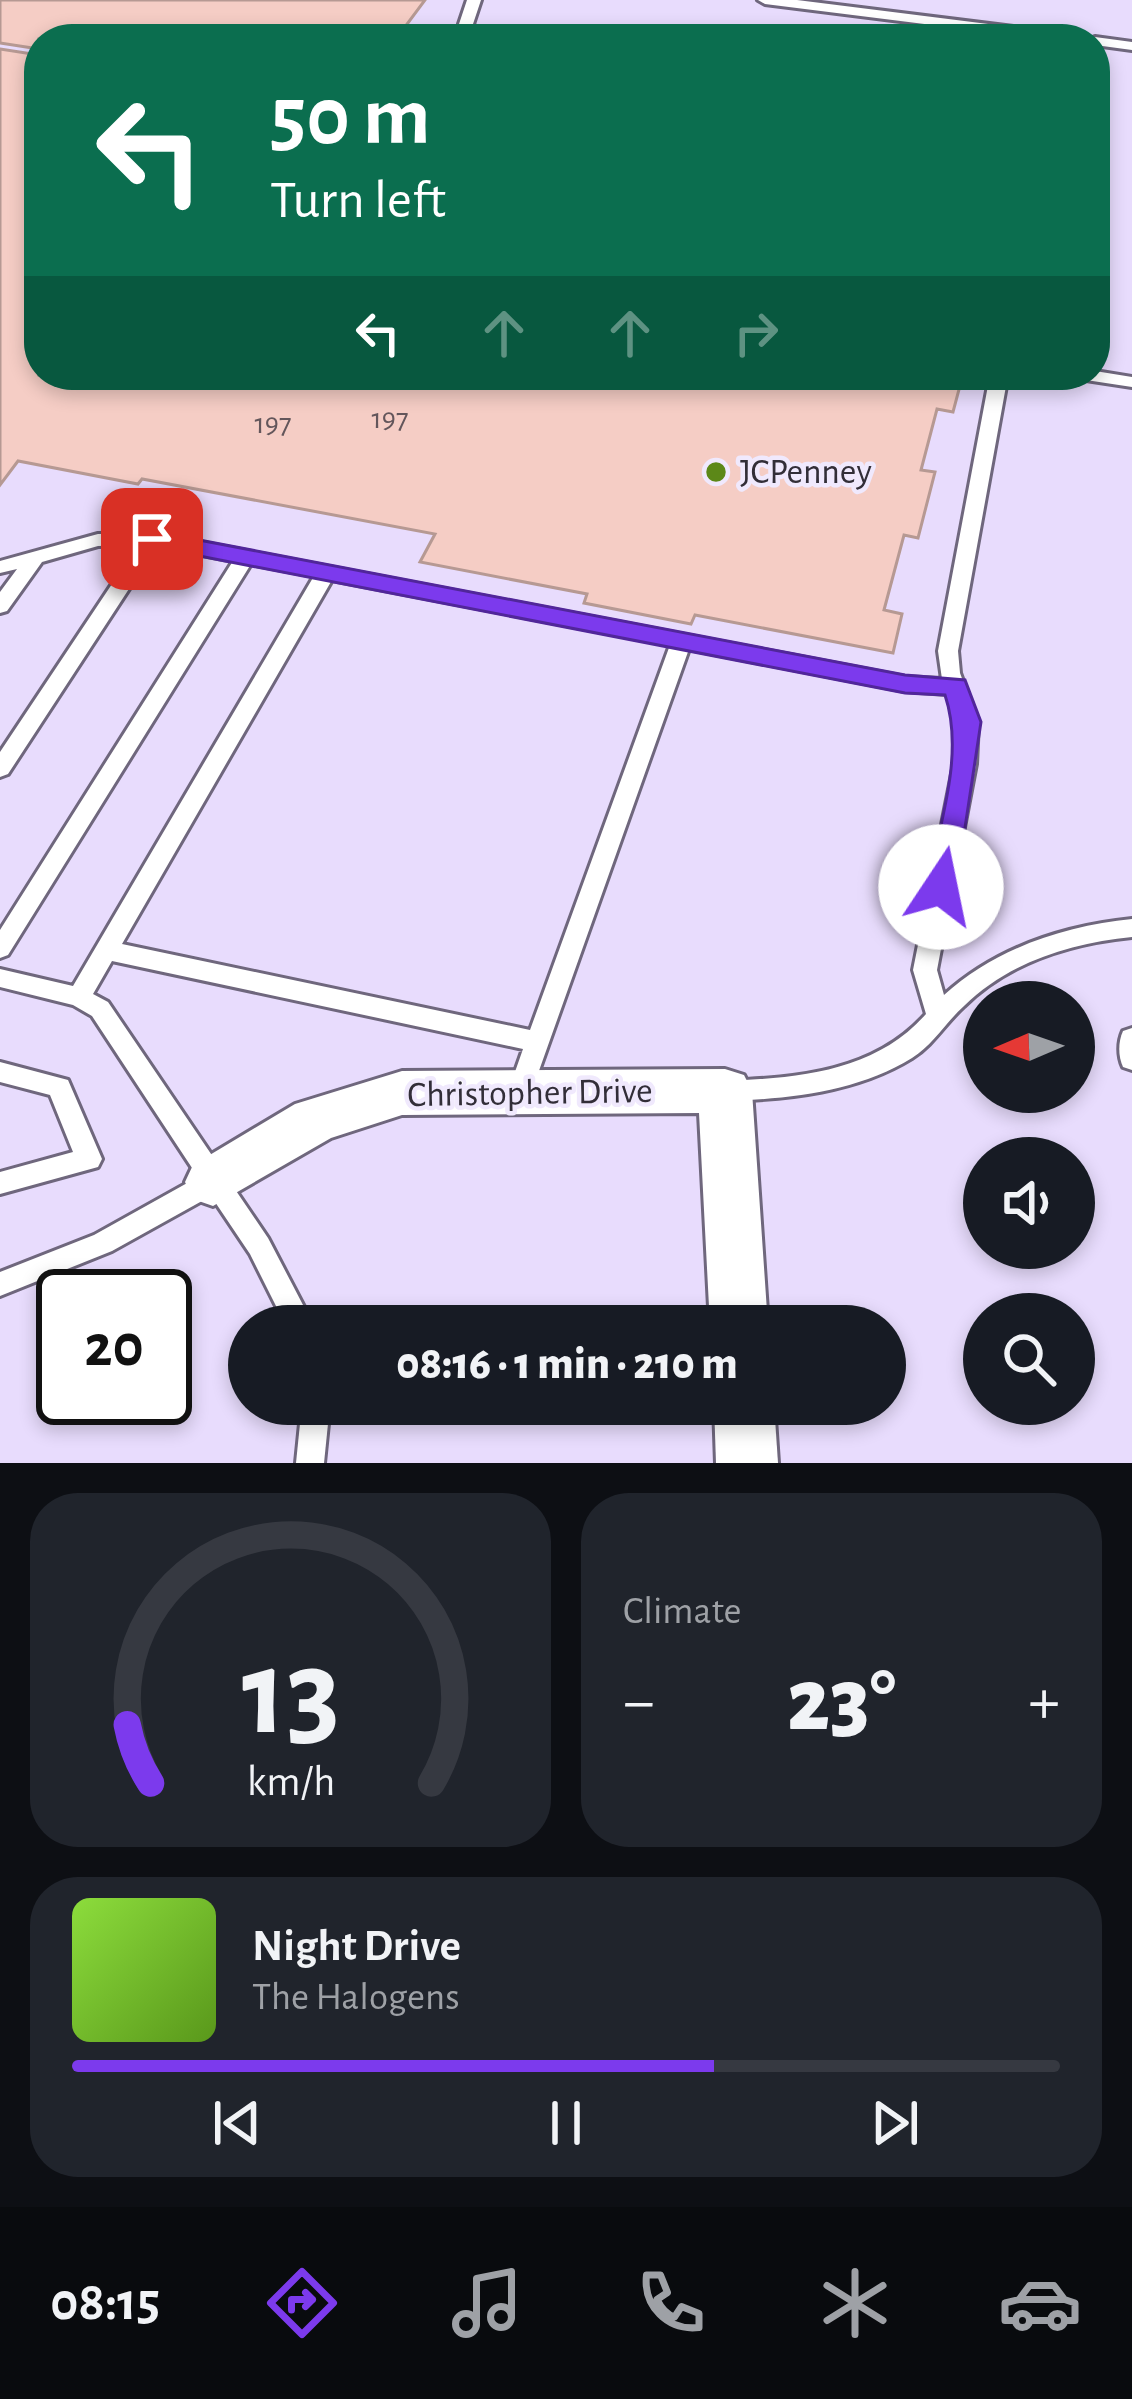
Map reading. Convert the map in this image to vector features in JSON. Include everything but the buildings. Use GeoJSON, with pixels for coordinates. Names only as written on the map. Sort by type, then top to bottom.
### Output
{"type":"FeatureCollection","features":[{"type":"Feature","properties":{"kind":"street","name":"Christopher Drive"},"geometry":{"type":"LineString","coordinates":[[213,1182],[314,1120],[355,1104],[529,1066],[725,1091]]}},
{"type":"Feature","properties":{"kind":"street"},"geometry":{"type":"LineString","coordinates":[[725,1091],[738,1305]]}},
{"type":"Feature","properties":{"kind":"street"},"geometry":{"type":"LineString","coordinates":[[745,1425],[747,1463]]}},
{"type":"Feature","properties":{"kind":"lane"},"geometry":{"type":"LineString","coordinates":[[765,0],[957,24]]}},
{"type":"Feature","properties":{"kind":"lane"},"geometry":{"type":"LineString","coordinates":[[939,1016],[925,970],[965,764],[968,722],[949,651],[996,390]]}},
{"type":"Feature","properties":{"kind":"lane"},"geometry":{"type":"LineString","coordinates":[[0,567],[98,540],[152,539],[905,684],[956,687]]}},
{"type":"Feature","properties":{"kind":"lane"},"geometry":{"type":"LineString","coordinates":[[0,769],[152,539]]}},
{"type":"Feature","properties":{"kind":"lane"},"geometry":{"type":"LineString","coordinates":[[0,606],[36,556]]}},
{"type":"Feature","properties":{"kind":"lane"},"geometry":{"type":"LineString","coordinates":[[0,949],[246,556]]}},
{"type":"Feature","properties":{"kind":"lane"},"geometry":{"type":"LineString","coordinates":[[79,997],[327,571]]}},
{"type":"Feature","properties":{"kind":"lane"},"geometry":{"type":"LineString","coordinates":[[106,950],[529,1066],[682,640]]}},
{"type":"Feature","properties":{"kind":"lane"},"geometry":{"type":"LineString","coordinates":[[725,1091],[770,1090],[861,1071],[907,1049],[982,981],[1059,939],[1132,928]]}},
{"type":"Feature","properties":{"kind":"lane"},"geometry":{"type":"LineString","coordinates":[[0,978],[79,997],[100,1009],[259,1246],[289,1305]]}},
{"type":"Feature","properties":{"kind":"lane"},"geometry":{"type":"LineString","coordinates":[[1132,1038],[1132,1060]]}},
{"type":"Feature","properties":{"kind":"lane"},"geometry":{"type":"LineString","coordinates":[[0,1072],[59,1087],[89,1159],[0,1183]]}},
{"type":"Feature","properties":{"kind":"lane"},"geometry":{"type":"LineString","coordinates":[[0,1284],[103,1244],[213,1182]]}},
{"type":"Feature","properties":{"kind":"lane"},"geometry":{"type":"LineString","coordinates":[[310,1463],[314,1425]]}},
{"type":"Feature","properties":{"kind":"shaded area"},"geometry":{"type":"Polygon","coordinates":[[[0,0],[1132,0],[1132,1463],[0,1463],[0,0]]]}},
{"type":"Feature","properties":{"kind":"place","name":"JCPenney"},"geometry":{"type":"Point","coordinates":[716,472]}},
{"type":"Feature","properties":{"kind":"route"},"geometry":{"type":"LineString","coordinates":[[152,539],[905,684],[956,687],[968,722],[965,764],[941,887]]}}]}
